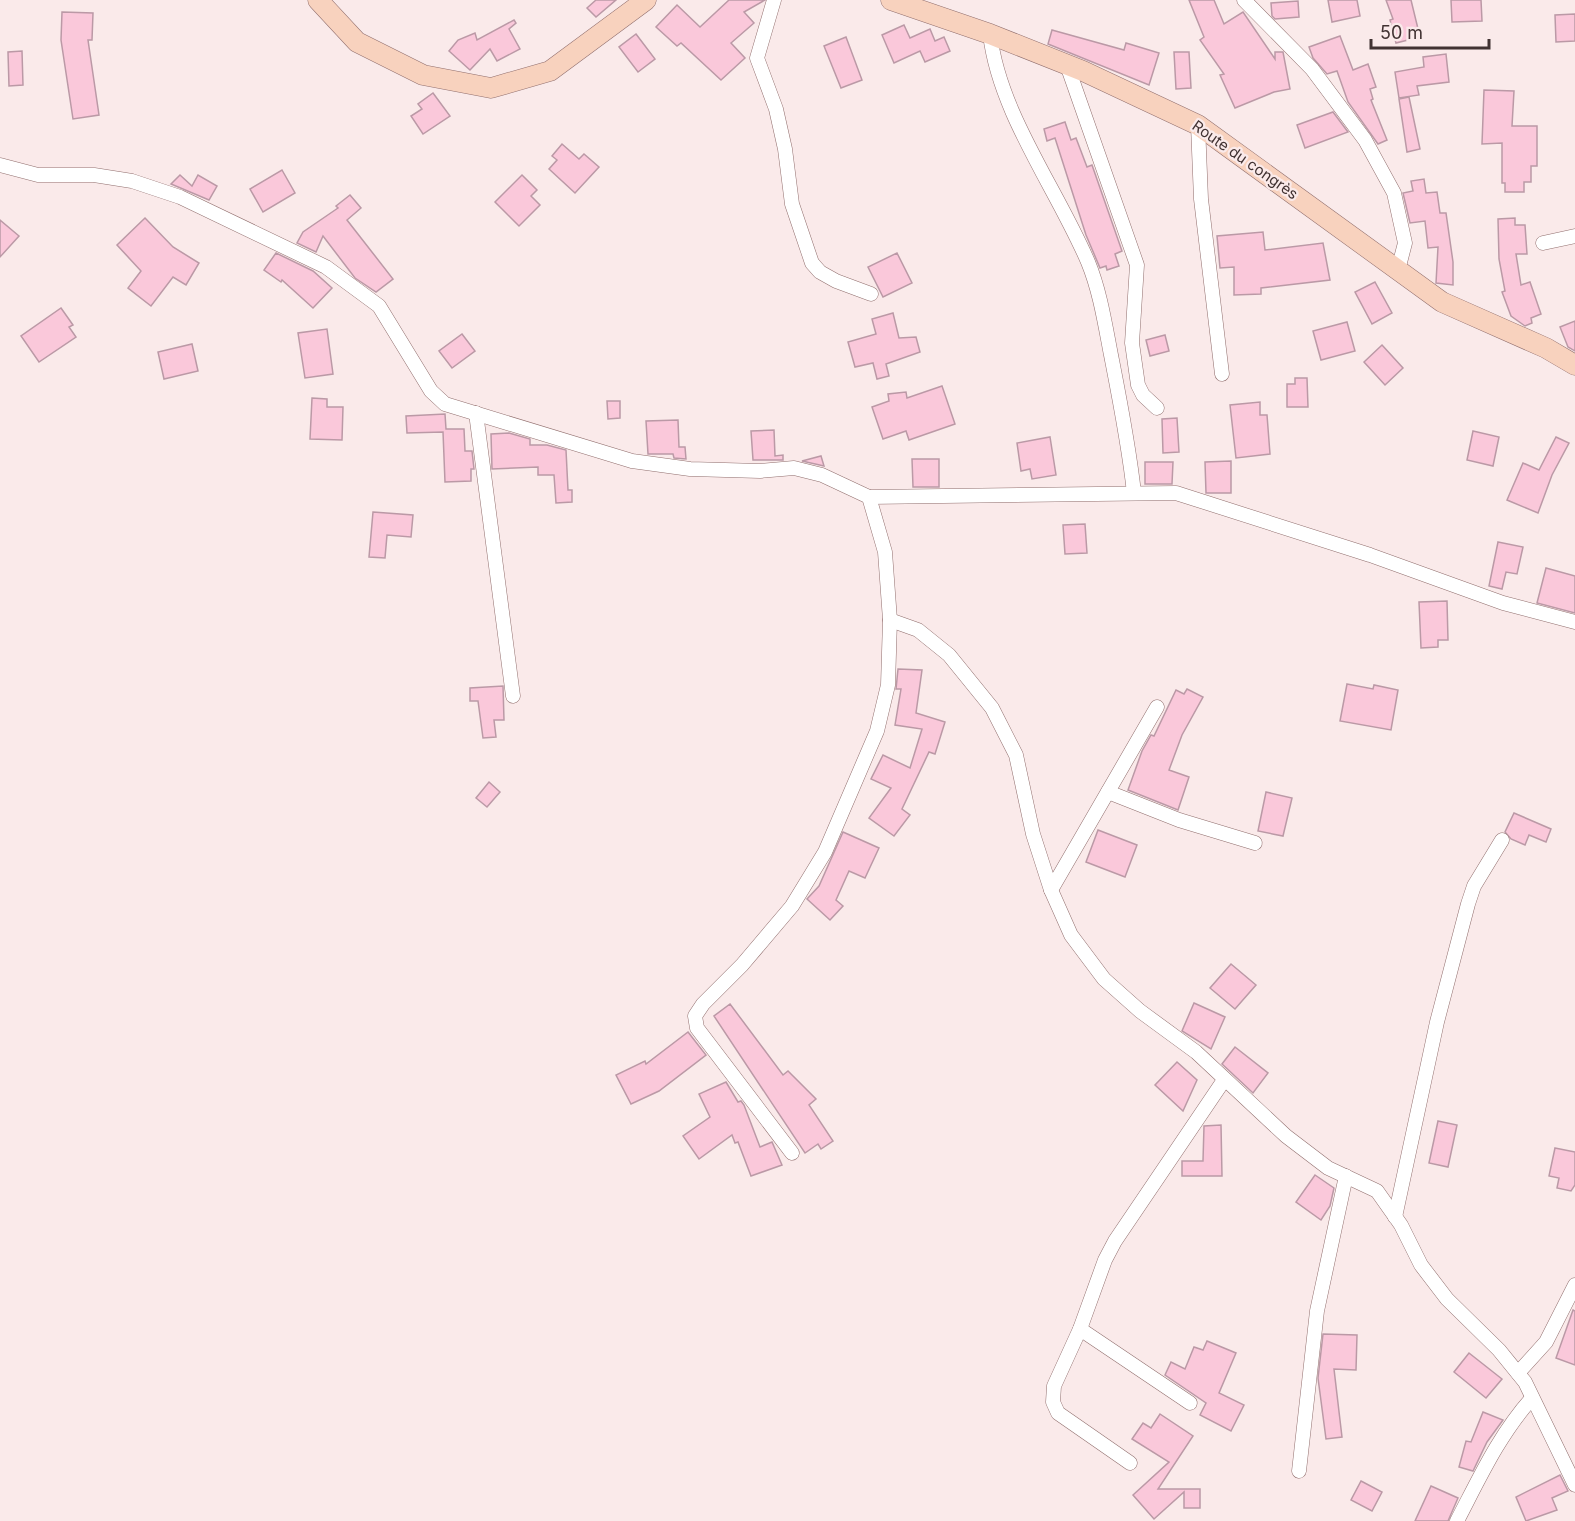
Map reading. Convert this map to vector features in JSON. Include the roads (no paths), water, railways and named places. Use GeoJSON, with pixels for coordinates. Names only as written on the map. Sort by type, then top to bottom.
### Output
{"type":"FeatureCollection","features":[{"type":"Feature","properties":{"kind":"main road"},"geometry":{"type":"LineString","coordinates":[[318,0],[357,42],[366,47],[423,75],[491,88],[550,71],[646,0]]}},
{"type":"Feature","properties":{"kind":"main road","name":"Route du congrès"},"geometry":{"type":"LineString","coordinates":[[891,0],[990,34],[1066,64],[1198,125],[1442,302],[1546,348],[1575,365]]}},
{"type":"Feature","properties":{"kind":"street"},"geometry":{"type":"LineString","coordinates":[[774,0],[757,58],[776,109],[785,149],[792,204],[812,263],[820,272],[836,281],[872,294]]}},
{"type":"Feature","properties":{"kind":"street"},"geometry":{"type":"LineString","coordinates":[[1244,0],[1312,69],[1365,140],[1394,193],[1405,243],[1398,270]]}},
{"type":"Feature","properties":{"kind":"street"},"geometry":{"type":"LineString","coordinates":[[990,34],[993,63],[1091,273],[1101,305],[1128,442],[1134,493]]}},
{"type":"Feature","properties":{"kind":"street"},"geometry":{"type":"LineString","coordinates":[[1066,64],[1137,265],[1132,343],[1138,385],[1143,395],[1157,408]]}},
{"type":"Feature","properties":{"kind":"street"},"geometry":{"type":"LineString","coordinates":[[1198,125],[1201,200],[1221,374]]}},
{"type":"Feature","properties":{"kind":"street"},"geometry":{"type":"LineString","coordinates":[[0,165],[38,175],[94,175],[132,182],[180,197],[326,267],[379,306],[437,399],[445,404],[632,461],[690,469],[760,471],[794,468],[822,475],[869,496],[1176,493],[1370,555],[1503,603],[1575,622]]}},
{"type":"Feature","properties":{"kind":"street"},"geometry":{"type":"LineString","coordinates":[[1543,243],[1575,236]]}},
{"type":"Feature","properties":{"kind":"street"},"geometry":{"type":"LineString","coordinates":[[476,413],[513,696]]}},
{"type":"Feature","properties":{"kind":"street"},"geometry":{"type":"LineString","coordinates":[[792,1153],[697,1028],[695,1016],[703,1004],[742,965],[792,906],[825,852],[878,731],[888,685],[890,620],[885,552],[869,496]]}},
{"type":"Feature","properties":{"kind":"street"},"geometry":{"type":"LineString","coordinates":[[890,620],[918,630],[949,655],[992,708],[1016,755],[1033,834],[1051,890],[1071,935],[1104,979],[1140,1011],[1196,1052],[1286,1136],[1328,1168],[1377,1191],[1395,1217],[1421,1265],[1447,1299],[1499,1350],[1518,1373],[1575,1485]]}},
{"type":"Feature","properties":{"kind":"street"},"geometry":{"type":"LineString","coordinates":[[1051,890],[1157,707]]}},
{"type":"Feature","properties":{"kind":"street"},"geometry":{"type":"LineString","coordinates":[[1107,792],[1179,820],[1255,843]]}},
{"type":"Feature","properties":{"kind":"street"},"geometry":{"type":"LineString","coordinates":[[1395,1217],[1437,1022],[1468,904],[1474,886],[1502,840]]}},
{"type":"Feature","properties":{"kind":"street"},"geometry":{"type":"LineString","coordinates":[[1130,1463],[1058,1413],[1053,1402],[1054,1386],[1080,1329],[1115,1241],[1224,1080]]}},
{"type":"Feature","properties":{"kind":"street"},"geometry":{"type":"LineString","coordinates":[[1299,1471],[1317,1311],[1346,1176]]}},
{"type":"Feature","properties":{"kind":"street"},"geometry":{"type":"LineString","coordinates":[[1518,1373],[1546,1342],[1575,1285]]}},
{"type":"Feature","properties":{"kind":"street"},"geometry":{"type":"LineString","coordinates":[[1080,1329],[1190,1402]]}},
{"type":"Feature","properties":{"kind":"street"},"geometry":{"type":"LineString","coordinates":[[1457,1521],[1497,1443],[1532,1398]]}}]}
